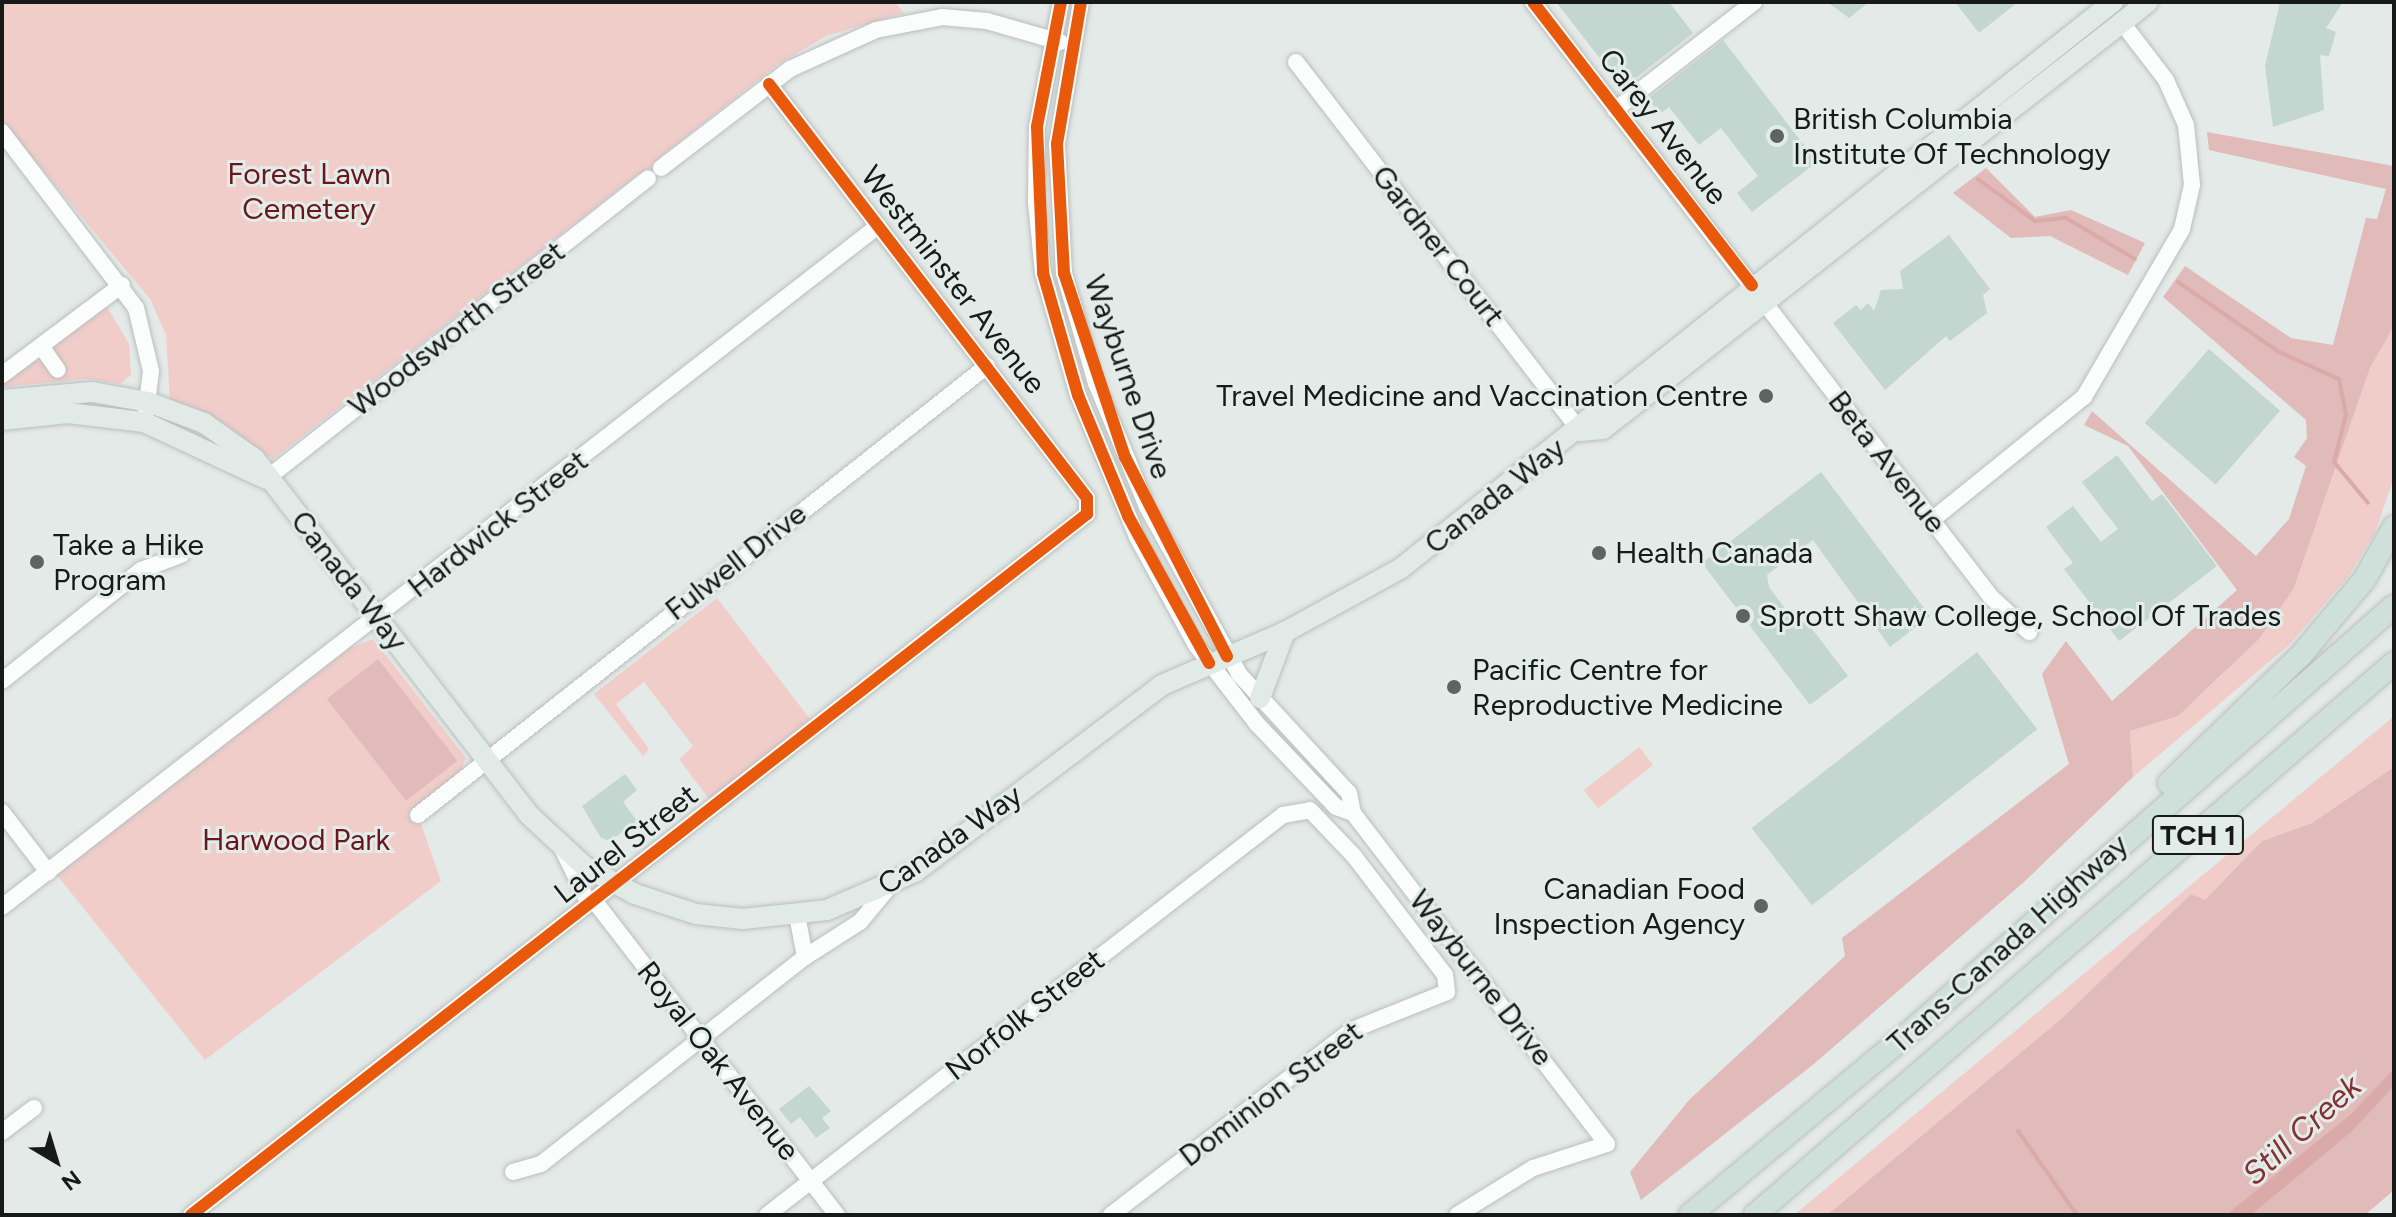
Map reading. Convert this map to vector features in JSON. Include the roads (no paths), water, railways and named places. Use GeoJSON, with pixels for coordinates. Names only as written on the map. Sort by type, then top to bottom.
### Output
{"type":"FeatureCollection","features":[{"type":"Feature","properties":{"kind":"highway"},"geometry":{"type":"LineString","coordinates":[[2082,879],[2301,655],[2364,580],[2394,527]]}},
{"type":"Feature","properties":{"kind":"highway","name":"Trans-Canada Highway"},"geometry":{"type":"LineString","coordinates":[[1690,1215],[2394,606]]}},
{"type":"Feature","properties":{"kind":"highway","name":"Trans-Canada Highway"},"geometry":{"type":"LineString","coordinates":[[1755,1215],[2394,663]]}},
{"type":"Feature","properties":{"kind":"main road","name":"Canada Way"},"geometry":{"type":"LineString","coordinates":[[2,400],[92,392],[224,436],[255,459],[266,479],[487,760],[561,846],[617,885],[696,914],[797,915],[888,888],[1162,685],[1285,632],[1400,569],[1580,431],[1590,413],[2113,2]]}},
{"type":"Feature","properties":{"kind":"main road","name":"Canada Way"},"geometry":{"type":"LineString","coordinates":[[1580,431],[1603,429],[2148,2]]}},
{"type":"Feature","properties":{"kind":"main road","name":"Canada Way"},"geometry":{"type":"LineString","coordinates":[[2,420],[68,413],[146,412]]}},
{"type":"Feature","properties":{"kind":"main road"},"geometry":{"type":"LineString","coordinates":[[1260,698],[1285,632]]}},
{"type":"Feature","properties":{"kind":"street","name":"Wayburne Drive"},"geometry":{"type":"LineString","coordinates":[[1061,2],[1052,37],[1036,141],[1043,273],[1063,351],[1108,467],[1157,576],[1313,783],[1336,807],[1353,813]]}},
{"type":"Feature","properties":{"kind":"street","name":"Wayburne Drive"},"geometry":{"type":"LineString","coordinates":[[1081,2],[1070,47],[1056,160],[1064,273],[1125,457],[1218,660],[1260,698],[1349,793],[1353,813],[1607,1144],[1533,1168],[1457,1215]]}},
{"type":"Feature","properties":{"kind":"street","name":"Carey Avenue"},"geometry":{"type":"LineString","coordinates":[[1533,2],[1752,285]]}},
{"type":"Feature","properties":{"kind":"street"},"geometry":{"type":"LineString","coordinates":[[1615,110],[1754,2]]}},
{"type":"Feature","properties":{"kind":"street","name":"Woodsworth Street"},"geometry":{"type":"LineString","coordinates":[[266,479],[769,84],[848,39],[944,10],[1052,37],[1070,47]]}},
{"type":"Feature","properties":{"kind":"street"},"geometry":{"type":"LineString","coordinates":[[1932,520],[2084,397],[2178,239],[2192,185],[2186,125],[2173,91],[2123,24]]}},
{"type":"Feature","properties":{"kind":"street","name":"Gardner Court"},"geometry":{"type":"LineString","coordinates":[[1296,62],[1580,431]]}},
{"type":"Feature","properties":{"kind":"street","name":"Westminster Avenue"},"geometry":{"type":"LineString","coordinates":[[769,84],[1087,498],[1089,510]]}},
{"type":"Feature","properties":{"kind":"street"},"geometry":{"type":"LineString","coordinates":[[2,132],[122,285],[144,327],[151,371],[146,412]]}},
{"type":"Feature","properties":{"kind":"street","name":"Hardwick Street"},"geometry":{"type":"LineString","coordinates":[[2,907],[378,619],[878,226]]}},
{"type":"Feature","properties":{"kind":"street","name":"Wayburne Drive"},"geometry":{"type":"LineString","coordinates":[[1043,273],[1064,273]]}},
{"type":"Feature","properties":{"kind":"street"},"geometry":{"type":"LineString","coordinates":[[2,375],[122,285]]}},
{"type":"Feature","properties":{"kind":"street","name":"Beta Avenue"},"geometry":{"type":"LineString","coordinates":[[1752,285],[2004,613],[2029,632]]}},
{"type":"Feature","properties":{"kind":"street"},"geometry":{"type":"LineString","coordinates":[[41,346],[58,370]]}},
{"type":"Feature","properties":{"kind":"street","name":"Fulwell Drive"},"geometry":{"type":"LineString","coordinates":[[418,815],[987,366]]}},
{"type":"Feature","properties":{"kind":"street","name":"Laurel Street"},"geometry":{"type":"LineString","coordinates":[[191,1215],[593,905],[1089,510]]}},
{"type":"Feature","properties":{"kind":"street"},"geometry":{"type":"LineString","coordinates":[[2,681],[141,570],[181,555]]}},
{"type":"Feature","properties":{"kind":"street","name":"Dominion Street"},"geometry":{"type":"LineString","coordinates":[[1111,1215],[1352,1030],[1443,995],[1445,975],[1337,836],[1310,810],[1283,815]]}},
{"type":"Feature","properties":{"kind":"street"},"geometry":{"type":"LineString","coordinates":[[2,812],[48,872]]}},
{"type":"Feature","properties":{"kind":"street","name":"Norfolk Street"},"geometry":{"type":"LineString","coordinates":[[767,1215],[1283,815]]}},
{"type":"Feature","properties":{"kind":"street","name":"Royal Oak Avenue"},"geometry":{"type":"LineString","coordinates":[[561,846],[593,905],[701,1038],[837,1215]]}},
{"type":"Feature","properties":{"kind":"street"},"geometry":{"type":"LineString","coordinates":[[513,1172],[541,1164],[805,957],[860,922],[888,888]]}},
{"type":"Feature","properties":{"kind":"street"},"geometry":{"type":"LineString","coordinates":[[797,915],[805,957]]}},
{"type":"Feature","properties":{"kind":"street"},"geometry":{"type":"LineString","coordinates":[[2,1132],[34,1108]]}},
{"type":"Feature","properties":{"kind":"waterway"},"geometry":{"type":"LineString","coordinates":[[1978,179],[2035,221],[2066,218],[2135,259]]}},
{"type":"Feature","properties":{"kind":"waterway"},"geometry":{"type":"LineString","coordinates":[[2178,282],[2279,352],[2339,379],[2346,414],[2334,462],[2368,503]]}},
{"type":"Feature","properties":{"kind":"waterway"},"geometry":{"type":"LineString","coordinates":[[2018,1131],[2077,1215]]}},
{"type":"Feature","properties":{"kind":"place","name":"British Columbia Institute Of Technology"},"geometry":{"type":"Point","coordinates":[1777,136]}},
{"type":"Feature","properties":{"kind":"place","name":"Travel Medicine and Vaccination Centre"},"geometry":{"type":"Point","coordinates":[1766,396]}},
{"type":"Feature","properties":{"kind":"place","name":"Health Canada"},"geometry":{"type":"Point","coordinates":[1599,553]}},
{"type":"Feature","properties":{"kind":"place","name":"Take a Hike Program"},"geometry":{"type":"Point","coordinates":[37,562]}},
{"type":"Feature","properties":{"kind":"place","name":"Sprott Shaw College, School Of Trades"},"geometry":{"type":"Point","coordinates":[1743,616]}},
{"type":"Feature","properties":{"kind":"place","name":"Pacific Centre for Reproductive Medicine"},"geometry":{"type":"Point","coordinates":[1454,687]}},
{"type":"Feature","properties":{"kind":"place","name":"Canadian Food Inspection Agency"},"geometry":{"type":"Point","coordinates":[1761,906]}},
{"type":"Feature","properties":{"kind":"park label","name":"Forest Lawn Cemetery"},"geometry":{"type":"Point","coordinates":[309,191]}},
{"type":"Feature","properties":{"kind":"park label","name":"Harwood Park"},"geometry":{"type":"Point","coordinates":[296,840]}},
{"type":"Feature","properties":{"kind":"water label","name":"Still Creek"},"geometry":{"type":"Point","coordinates":[2302,1130]}}]}
